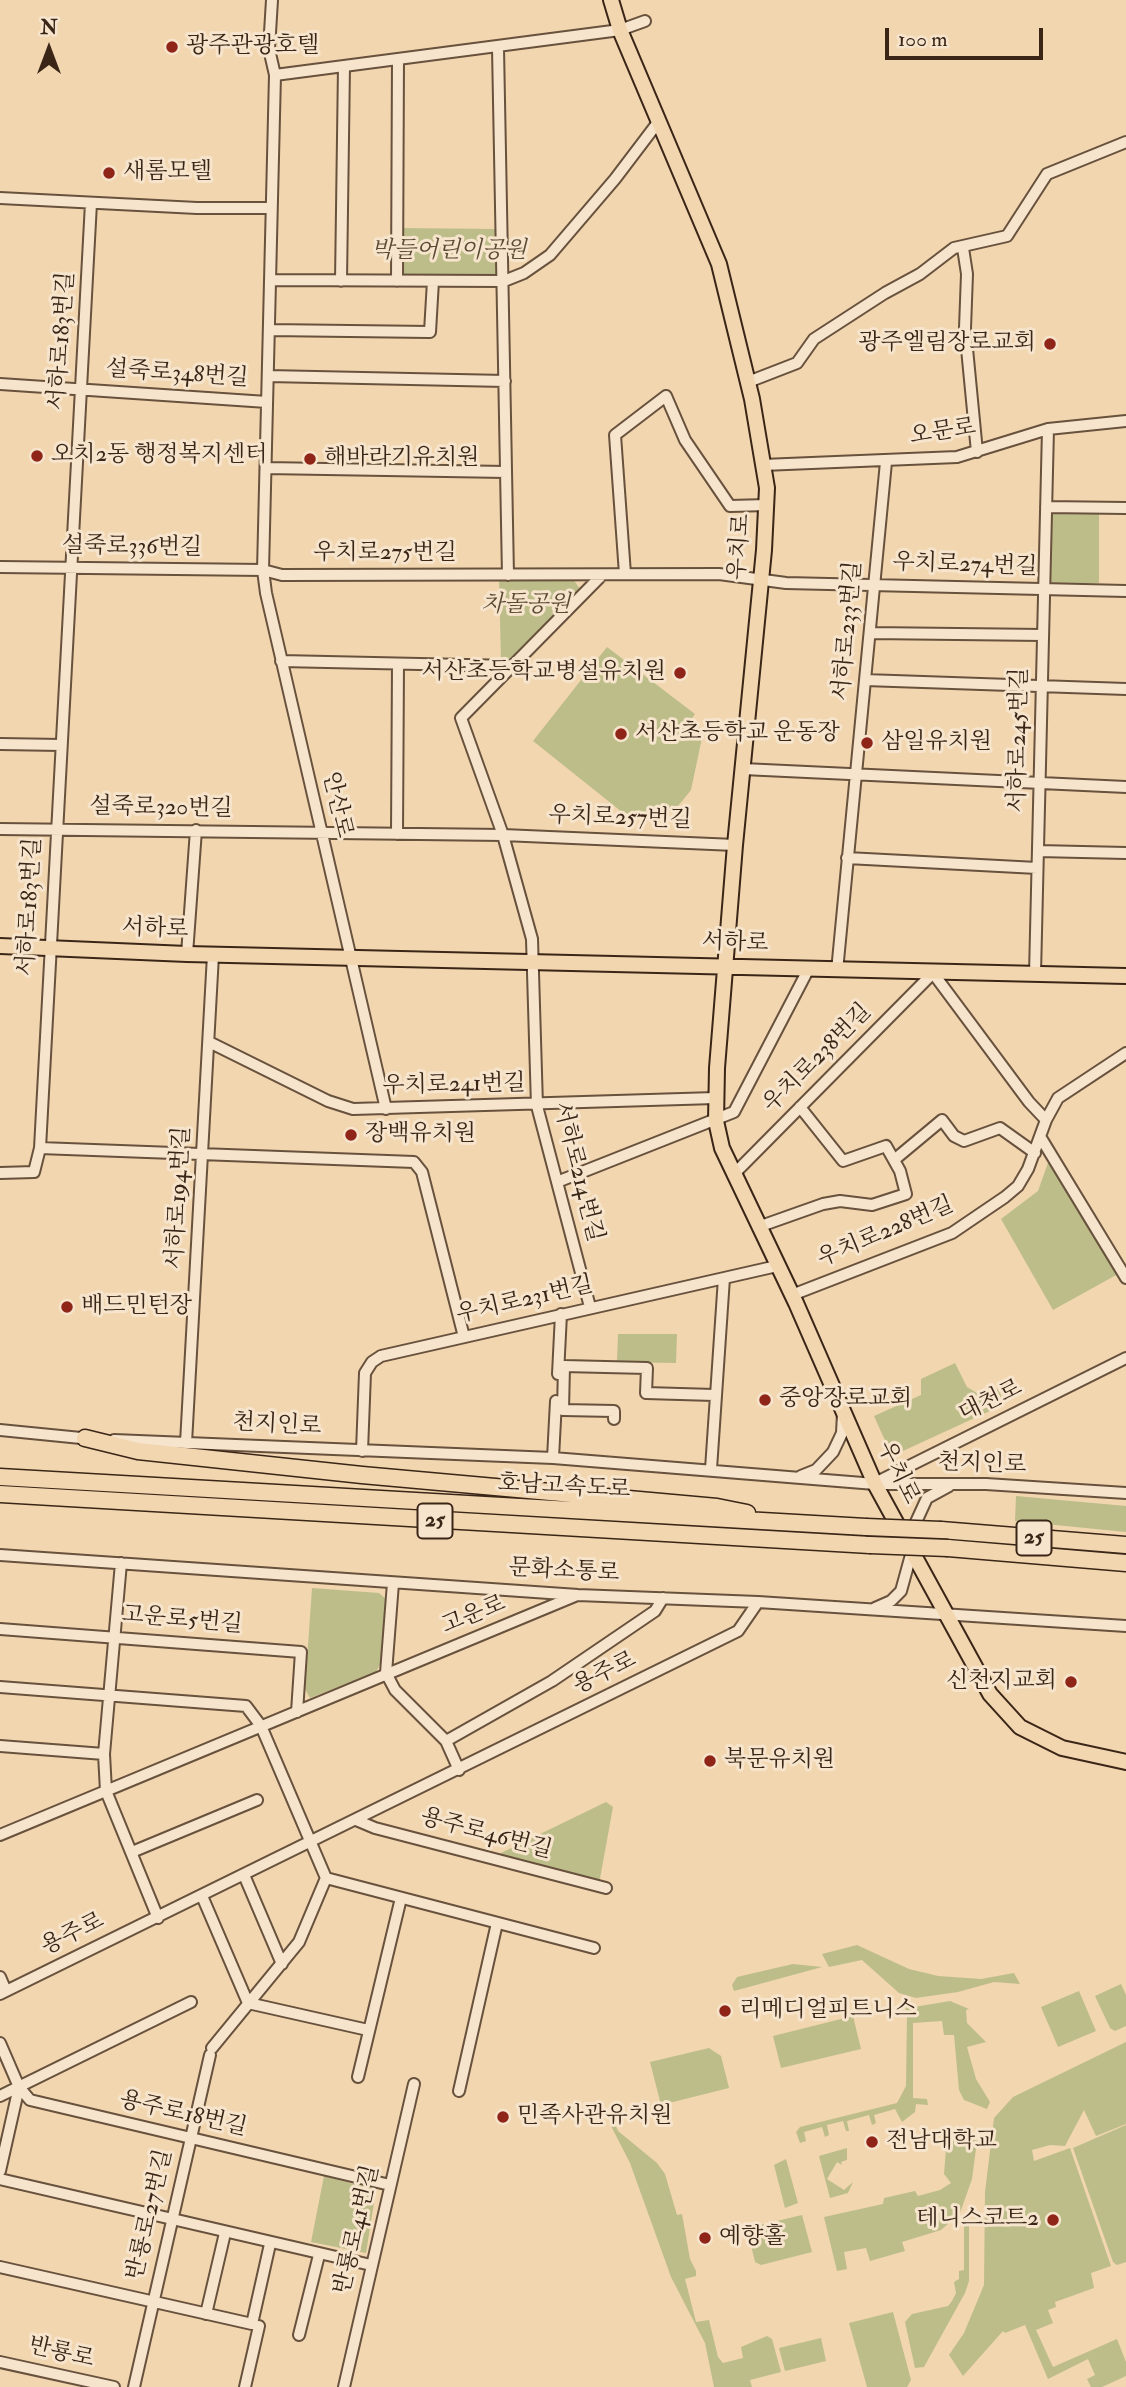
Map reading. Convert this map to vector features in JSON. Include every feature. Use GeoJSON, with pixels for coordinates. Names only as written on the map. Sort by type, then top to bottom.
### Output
{"type":"FeatureCollection","features":[{"type":"Feature","properties":{"kind":"highway"},"geometry":{"type":"LineString","coordinates":[[85,1438],[165,1454],[717,1507],[805,1524]]}},
{"type":"Feature","properties":{"kind":"highway","name":"호남고속도로"},"geometry":{"type":"LineString","coordinates":[[0,1477],[941,1530],[1126,1545]]}},
{"type":"Feature","properties":{"kind":"highway","name":"호남고속도로"},"geometry":{"type":"LineString","coordinates":[[0,1494],[948,1548],[1126,1563]]}},
{"type":"Feature","properties":{"kind":"main road","name":"우치로"},"geometry":{"type":"LineString","coordinates":[[611,0],[620,30],[719,264],[748,382],[764,465],[767,505],[762,579],[724,967],[715,1098],[716,1121],[733,1175],[792,1295],[875,1484],[990,1694],[1020,1727],[1062,1748],[1126,1762]]}},
{"type":"Feature","properties":{"kind":"main road","name":"서하로"},"geometry":{"type":"LineString","coordinates":[[0,946],[350,959],[535,960],[837,971],[1126,976]]}},
{"type":"Feature","properties":{"kind":"street","name":"안산로"},"geometry":{"type":"LineString","coordinates":[[272,0],[270,49],[275,75],[263,570],[281,661],[350,959]]}},
{"type":"Feature","properties":{"kind":"street"},"geometry":{"type":"LineString","coordinates":[[275,75],[498,48],[620,30],[645,21]]}},
{"type":"Feature","properties":{"kind":"street"},"geometry":{"type":"LineString","coordinates":[[498,48],[508,575]]}},
{"type":"Feature","properties":{"kind":"street"},"geometry":{"type":"LineString","coordinates":[[397,281],[398,59]]}},
{"type":"Feature","properties":{"kind":"street"},"geometry":{"type":"LineString","coordinates":[[341,281],[344,66]]}},
{"type":"Feature","properties":{"kind":"street"},"geometry":{"type":"LineString","coordinates":[[270,280],[504,281],[540,264],[550,255],[659,121]]}},
{"type":"Feature","properties":{"kind":"street"},"geometry":{"type":"LineString","coordinates":[[748,382],[797,363],[814,339],[885,292],[920,274],[954,248],[1007,236],[1047,174],[1126,142]]}},
{"type":"Feature","properties":{"kind":"street"},"geometry":{"type":"LineString","coordinates":[[0,198],[271,208]]}},
{"type":"Feature","properties":{"kind":"street","name":"서하로183번길"},"geometry":{"type":"LineString","coordinates":[[40,1147],[91,203]]}},
{"type":"Feature","properties":{"kind":"street"},"geometry":{"type":"LineString","coordinates":[[963,248],[967,274],[965,328],[977,452]]}},
{"type":"Feature","properties":{"kind":"street"},"geometry":{"type":"LineString","coordinates":[[269,330],[430,332],[433,281]]}},
{"type":"Feature","properties":{"kind":"street"},"geometry":{"type":"LineString","coordinates":[[268,376],[505,381]]}},
{"type":"Feature","properties":{"kind":"street","name":"설죽로348번길"},"geometry":{"type":"LineString","coordinates":[[0,384],[267,402]]}},
{"type":"Feature","properties":{"kind":"street"},"geometry":{"type":"LineString","coordinates":[[625,574],[615,435],[666,396],[685,440],[730,506],[767,505]]}},
{"type":"Feature","properties":{"kind":"street","name":"오문로"},"geometry":{"type":"LineString","coordinates":[[764,465],[957,457],[1048,429],[1126,422]]}},
{"type":"Feature","properties":{"kind":"street","name":"서하로245번길"},"geometry":{"type":"LineString","coordinates":[[1035,974],[1048,429]]}},
{"type":"Feature","properties":{"kind":"street","name":"서하로233번길"},"geometry":{"type":"LineString","coordinates":[[837,971],[886,462]]}},
{"type":"Feature","properties":{"kind":"street"},"geometry":{"type":"LineString","coordinates":[[266,468],[506,472]]}},
{"type":"Feature","properties":{"kind":"street"},"geometry":{"type":"LineString","coordinates":[[1046,507],[1126,508]]}},
{"type":"Feature","properties":{"kind":"street","name":"설죽로336번길"},"geometry":{"type":"LineString","coordinates":[[0,567],[263,570]]}},
{"type":"Feature","properties":{"kind":"street","name":"우치로275번길"},"geometry":{"type":"LineString","coordinates":[[263,570],[282,575],[719,574],[762,579]]}},
{"type":"Feature","properties":{"kind":"street"},"geometry":{"type":"LineString","coordinates":[[535,960],[532,939],[503,835],[461,718],[602,575]]}},
{"type":"Feature","properties":{"kind":"street","name":"우치로274번길"},"geometry":{"type":"LineString","coordinates":[[762,579],[786,583],[1126,591]]}},
{"type":"Feature","properties":{"kind":"street"},"geometry":{"type":"LineString","coordinates":[[870,633],[1043,635]]}},
{"type":"Feature","properties":{"kind":"street"},"geometry":{"type":"LineString","coordinates":[[281,661],[512,666]]}},
{"type":"Feature","properties":{"kind":"street"},"geometry":{"type":"LineString","coordinates":[[397,834],[398,664]]}},
{"type":"Feature","properties":{"kind":"street"},"geometry":{"type":"LineString","coordinates":[[865,680],[1126,689]]}},
{"type":"Feature","properties":{"kind":"street"},"geometry":{"type":"LineString","coordinates":[[0,744],[61,745]]}},
{"type":"Feature","properties":{"kind":"street"},"geometry":{"type":"LineString","coordinates":[[743,769],[1126,786]]}},
{"type":"Feature","properties":{"kind":"street","name":"설죽로320번길"},"geometry":{"type":"LineString","coordinates":[[0,829],[321,832]]}},
{"type":"Feature","properties":{"kind":"street"},"geometry":{"type":"LineString","coordinates":[[187,954],[196,830]]}},
{"type":"Feature","properties":{"kind":"street","name":"우치로257번길"},"geometry":{"type":"LineString","coordinates":[[321,832],[503,835],[735,845]]}},
{"type":"Feature","properties":{"kind":"street"},"geometry":{"type":"LineString","coordinates":[[1038,851],[1126,853]]}},
{"type":"Feature","properties":{"kind":"street"},"geometry":{"type":"LineString","coordinates":[[847,858],[1037,868]]}},
{"type":"Feature","properties":{"kind":"street","name":"서하로194번길"},"geometry":{"type":"LineString","coordinates":[[186,1443],[214,955]]}},
{"type":"Feature","properties":{"kind":"street"},"geometry":{"type":"LineString","coordinates":[[350,959],[386,1109]]}},
{"type":"Feature","properties":{"kind":"street","name":"서하로214번길"},"geometry":{"type":"LineString","coordinates":[[535,960],[537,1106],[590,1307]]}},
{"type":"Feature","properties":{"kind":"street"},"geometry":{"type":"LineString","coordinates":[[558,1182],[734,1112],[808,970]]}},
{"type":"Feature","properties":{"kind":"street"},"geometry":{"type":"LineString","coordinates":[[933,973],[1046,1120]]}},
{"type":"Feature","properties":{"kind":"street","name":"우치로238번길"},"geometry":{"type":"LineString","coordinates":[[733,1175],[933,973]]}},
{"type":"Feature","properties":{"kind":"street","name":"우치로241번길"},"geometry":{"type":"LineString","coordinates":[[209,1042],[344,1107],[386,1109],[537,1106],[715,1098]]}},
{"type":"Feature","properties":{"kind":"street","name":"우치로228번길"},"geometry":{"type":"LineString","coordinates":[[792,1295],[952,1233],[1017,1186],[1035,1153],[1046,1120],[1067,1089],[1126,1053]]}},
{"type":"Feature","properties":{"kind":"street"},"geometry":{"type":"LineString","coordinates":[[758,1227],[824,1204],[840,1201],[872,1205],[906,1194],[886,1146],[843,1161],[800,1108]]}},
{"type":"Feature","properties":{"kind":"street"},"geometry":{"type":"LineString","coordinates":[[894,1160],[942,1120],[954,1136],[964,1141],[1000,1128],[1035,1153]]}},
{"type":"Feature","properties":{"kind":"street"},"geometry":{"type":"LineString","coordinates":[[1041,1138],[1126,1278]]}},
{"type":"Feature","properties":{"kind":"street"},"geometry":{"type":"LineString","coordinates":[[0,1173],[34,1172],[40,1147],[414,1162],[422,1172],[464,1337]]}},
{"type":"Feature","properties":{"kind":"street","name":"우치로231번길"},"geometry":{"type":"LineString","coordinates":[[362,1451],[365,1373],[372,1362],[381,1356],[777,1266]]}},
{"type":"Feature","properties":{"kind":"street"},"geometry":{"type":"LineString","coordinates":[[711,1469],[724,1278]]}},
{"type":"Feature","properties":{"kind":"street"},"geometry":{"type":"LineString","coordinates":[[553,1458],[561,1314]]}},
{"type":"Feature","properties":{"kind":"street","name":"대천로"},"geometry":{"type":"LineString","coordinates":[[875,1484],[1126,1359]]}},
{"type":"Feature","properties":{"kind":"street"},"geometry":{"type":"LineString","coordinates":[[614,1419],[614,1412],[562,1410],[564,1366],[647,1368],[646,1393],[714,1395]]}},
{"type":"Feature","properties":{"kind":"street"},"geometry":{"type":"LineString","coordinates":[[795,1477],[816,1470],[833,1452],[842,1433],[843,1410]]}},
{"type":"Feature","properties":{"kind":"street","name":"천지인로"},"geometry":{"type":"LineString","coordinates":[[0,1430],[85,1438],[553,1458],[875,1484],[953,1484],[1126,1493]]}},
{"type":"Feature","properties":{"kind":"street"},"geometry":{"type":"LineString","coordinates":[[872,1609],[891,1601],[901,1591],[910,1547],[927,1498],[953,1484]]}},
{"type":"Feature","properties":{"kind":"street","name":"문화소통로"},"geometry":{"type":"LineString","coordinates":[[0,1555],[578,1595],[758,1602],[1126,1626]]}},
{"type":"Feature","properties":{"kind":"street"},"geometry":{"type":"LineString","coordinates":[[121,1563],[104,1754],[106,1791],[158,1918]]}},
{"type":"Feature","properties":{"kind":"street"},"geometry":{"type":"LineString","coordinates":[[393,1583],[386,1673],[395,1690],[446,1741],[459,1770]]}},
{"type":"Feature","properties":{"kind":"street","name":"고운로"},"geometry":{"type":"LineString","coordinates":[[0,1835],[578,1595]]}},
{"type":"Feature","properties":{"kind":"street","name":"용주로"},"geometry":{"type":"LineString","coordinates":[[446,1741],[552,1681],[655,1611],[663,1598]]}},
{"type":"Feature","properties":{"kind":"street","name":"용주로"},"geometry":{"type":"LineString","coordinates":[[0,1977],[3,1992],[459,1770],[738,1631],[758,1602]]}},
{"type":"Feature","properties":{"kind":"street","name":"고운로5번길"},"geometry":{"type":"LineString","coordinates":[[0,1629],[301,1652],[296,1712]]}},
{"type":"Feature","properties":{"kind":"street"},"geometry":{"type":"LineString","coordinates":[[0,1687],[246,1706],[261,1726],[326,1878],[299,1942],[247,2003]]}},
{"type":"Feature","properties":{"kind":"street"},"geometry":{"type":"LineString","coordinates":[[0,1746],[104,1754]]}},
{"type":"Feature","properties":{"kind":"street"},"geometry":{"type":"LineString","coordinates":[[132,1852],[257,1800]]}},
{"type":"Feature","properties":{"kind":"street","name":"용주로46번길"},"geometry":{"type":"LineString","coordinates":[[356,1820],[375,1828],[606,1888]]}},
{"type":"Feature","properties":{"kind":"street"},"geometry":{"type":"LineString","coordinates":[[244,1875],[282,1964]]}},
{"type":"Feature","properties":{"kind":"street"},"geometry":{"type":"LineString","coordinates":[[326,1878],[594,1948]]}},
{"type":"Feature","properties":{"kind":"street"},"geometry":{"type":"LineString","coordinates":[[202,1896],[247,2003]]}},
{"type":"Feature","properties":{"kind":"street"},"geometry":{"type":"LineString","coordinates":[[358,2077],[401,1898]]}},
{"type":"Feature","properties":{"kind":"street"},"geometry":{"type":"LineString","coordinates":[[459,2091],[497,1923]]}},
{"type":"Feature","properties":{"kind":"street"},"geometry":{"type":"LineString","coordinates":[[0,2096],[191,2002]]}},
{"type":"Feature","properties":{"kind":"street"},"geometry":{"type":"LineString","coordinates":[[247,2003],[369,2030]]}},
{"type":"Feature","properties":{"kind":"street","name":"반룡로27번길"},"geometry":{"type":"LineString","coordinates":[[134,2387],[170,2220],[211,2052],[247,2003]]}},
{"type":"Feature","properties":{"kind":"street"},"geometry":{"type":"LineString","coordinates":[[0,2043],[19,2087],[0,2171]]}},
{"type":"Feature","properties":{"kind":"street","name":"반룡로41번길"},"geometry":{"type":"LineString","coordinates":[[344,2387],[414,2084]]}},
{"type":"Feature","properties":{"kind":"street","name":"용주로18번길"},"geometry":{"type":"LineString","coordinates":[[19,2087],[30,2100],[390,2185]]}},
{"type":"Feature","properties":{"kind":"street"},"geometry":{"type":"LineString","coordinates":[[0,2179],[270,2244],[371,2265]]}},
{"type":"Feature","properties":{"kind":"street"},"geometry":{"type":"LineString","coordinates":[[206,2314],[225,2233]]}},
{"type":"Feature","properties":{"kind":"street"},"geometry":{"type":"LineString","coordinates":[[245,2387],[270,2244]]}},
{"type":"Feature","properties":{"kind":"street"},"geometry":{"type":"LineString","coordinates":[[299,2335],[319,2255]]}},
{"type":"Feature","properties":{"kind":"street","name":"반룡로27번길"},"geometry":{"type":"LineString","coordinates":[[0,2267],[255,2325]]}},
{"type":"Feature","properties":{"kind":"street","name":"반룡로"},"geometry":{"type":"LineString","coordinates":[[0,2362],[114,2387]]}},
{"type":"Feature","properties":{"kind":"green space","name":"박들어린이공원"},"geometry":{"type":"Polygon","coordinates":[[[401,228],[498,229],[497,276],[400,275],[401,228]]]}},
{"type":"Feature","properties":{"kind":"green space"},"geometry":{"type":"Polygon","coordinates":[[[1052,514],[1099,514],[1099,583],[1051,583],[1052,514]]]}},
{"type":"Feature","properties":{"kind":"green space","name":"차돌공원"},"geometry":{"type":"Polygon","coordinates":[[[499,579],[573,579],[580,589],[512,659],[501,661],[499,579]]]}},
{"type":"Feature","properties":{"kind":"green space","name":"서산초등학교 운동장"},"geometry":{"type":"Polygon","coordinates":[[[607,647],[695,714],[688,724],[699,727],[703,733],[691,790],[679,805],[659,816],[632,820],[533,741],[607,647]]]}},
{"type":"Feature","properties":{"kind":"green space"},"geometry":{"type":"Polygon","coordinates":[[[1049,1160],[1118,1274],[1053,1310],[1001,1219],[1038,1191],[1049,1160]]]}},
{"type":"Feature","properties":{"kind":"green space"},"geometry":{"type":"Polygon","coordinates":[[[618,1334],[677,1334],[676,1363],[617,1362],[618,1334]]]}},
{"type":"Feature","properties":{"kind":"green space"},"geometry":{"type":"Polygon","coordinates":[[[955,1363],[967,1387],[977,1393],[989,1393],[998,1389],[1005,1404],[892,1456],[874,1416],[921,1395],[921,1379],[955,1363]]]}},
{"type":"Feature","properties":{"kind":"green space"},"geometry":{"type":"Polygon","coordinates":[[[1016,1496],[1126,1506],[1126,1532],[1015,1521],[1016,1496]]]}},
{"type":"Feature","properties":{"kind":"green space"},"geometry":{"type":"Polygon","coordinates":[[[312,1588],[379,1593],[386,1599],[382,1660],[376,1672],[310,1698],[305,1689],[312,1588]]]}},
{"type":"Feature","properties":{"kind":"green space"},"geometry":{"type":"Polygon","coordinates":[[[606,1802],[613,1807],[599,1884],[500,1857],[501,1853],[606,1802]]]}},
{"type":"Feature","properties":{"kind":"green space"},"geometry":{"type":"Polygon","coordinates":[[[857,1945],[909,1969],[938,1976],[981,1979],[1014,1973],[1020,1984],[994,1982],[958,1992],[916,1998],[899,1993],[862,1960],[829,1967],[822,1954],[857,1945]]]}},
{"type":"Feature","properties":{"kind":"green space"},"geometry":{"type":"Polygon","coordinates":[[[793,1964],[822,1967],[734,1991],[732,1985],[737,1977],[793,1964]]]}},
{"type":"Feature","properties":{"kind":"green space"},"geometry":{"type":"Polygon","coordinates":[[[1121,1984],[1126,1995],[1126,2026],[1115,2031],[1110,2028],[1095,1996],[1121,1984]]]}},
{"type":"Feature","properties":{"kind":"green space"},"geometry":{"type":"Polygon","coordinates":[[[1079,1991],[1096,2031],[1058,2047],[1041,2007],[1079,1991]]]}},
{"type":"Feature","properties":{"kind":"green space"},"geometry":{"type":"Polygon","coordinates":[[[903,1999],[914,2007],[950,2001],[969,2009],[966,2010],[967,2023],[986,2042],[967,2047],[976,2079],[990,2102],[987,2109],[964,2100],[959,2090],[954,2035],[944,2035],[942,2021],[913,2023],[913,2098],[927,2099],[928,2105],[916,2104],[915,2112],[902,2122],[895,2109],[874,2115],[876,2123],[872,2125],[869,2115],[847,2121],[849,2131],[846,2131],[843,2121],[827,2125],[829,2135],[825,2137],[822,2127],[804,2132],[806,2141],[800,2143],[796,2132],[800,2127],[897,2103],[906,2086],[907,2013],[903,1999]]]}},
{"type":"Feature","properties":{"kind":"green space"},"geometry":{"type":"Polygon","coordinates":[[[853,2016],[861,2049],[781,2068],[773,2036],[853,2016]]]}},
{"type":"Feature","properties":{"kind":"green space"},"geometry":{"type":"Polygon","coordinates":[[[1126,2042],[1126,2124],[1096,2136],[1084,2110],[1065,2146],[1050,2145],[1032,2150],[1034,2161],[1070,2148],[1111,2266],[1091,2273],[1094,2288],[1055,2302],[1056,2307],[1048,2310],[1053,2323],[1036,2330],[1053,2367],[1117,2339],[1126,2362],[1126,2376],[1102,2387],[1091,2387],[1087,2379],[1095,2375],[1088,2359],[1048,2379],[1025,2325],[1005,2333],[1003,2331],[963,2376],[949,2355],[964,2333],[984,2285],[985,2192],[994,2118],[1013,2097],[1126,2042]]]}},
{"type":"Feature","properties":{"kind":"green space"},"geometry":{"type":"Polygon","coordinates":[[[709,2048],[721,2056],[729,2088],[661,2105],[650,2062],[709,2048]]]}},
{"type":"Feature","properties":{"kind":"green space"},"geometry":{"type":"Polygon","coordinates":[[[614,2122],[618,2131],[657,2163],[665,2174],[677,2215],[682,2214],[690,2259],[696,2271],[696,2276],[685,2279],[696,2322],[709,2320],[718,2357],[723,2363],[743,2358],[741,2347],[767,2336],[772,2339],[781,2372],[750,2380],[752,2387],[714,2387],[705,2343],[671,2277],[630,2163],[610,2124],[614,2122]]]}},
{"type":"Feature","properties":{"kind":"green space"},"geometry":{"type":"Polygon","coordinates":[[[1126,2125],[1126,2262],[1117,2265],[1113,2262],[1073,2148],[1126,2125]]]}},
{"type":"Feature","properties":{"kind":"green space"},"geometry":{"type":"Polygon","coordinates":[[[958,2134],[977,2141],[972,2179],[960,2213],[941,2230],[902,2242],[905,2251],[870,2261],[866,2248],[844,2252],[847,2269],[837,2271],[824,2217],[883,2204],[884,2198],[915,2191],[918,2196],[940,2190],[951,2183],[944,2174],[946,2149],[950,2137],[958,2134]]]}},
{"type":"Feature","properties":{"kind":"green space"},"geometry":{"type":"Polygon","coordinates":[[[847,2148],[847,2160],[841,2162],[842,2165],[837,2162],[827,2179],[844,2190],[853,2182],[848,2193],[830,2198],[819,2156],[847,2148]]]}},
{"type":"Feature","properties":{"kind":"green space"},"geometry":{"type":"Polygon","coordinates":[[[786,2159],[798,2203],[785,2208],[774,2165],[786,2159]]]}},
{"type":"Feature","properties":{"kind":"green space"},"geometry":{"type":"Polygon","coordinates":[[[324,2176],[376,2190],[366,2253],[311,2242],[324,2176]]]}},
{"type":"Feature","properties":{"kind":"green space"},"geometry":{"type":"Polygon","coordinates":[[[802,2215],[812,2252],[761,2265],[755,2262],[748,2233],[752,2227],[802,2215]]]}},
{"type":"Feature","properties":{"kind":"green space"},"geometry":{"type":"Polygon","coordinates":[[[969,2219],[969,2281],[965,2293],[924,2367],[915,2368],[905,2322],[912,2314],[948,2306],[952,2301],[956,2293],[954,2282],[959,2279],[959,2271],[964,2270],[964,2221],[969,2219]]]}},
{"type":"Feature","properties":{"kind":"green space"},"geometry":{"type":"Polygon","coordinates":[[[893,2312],[911,2380],[907,2387],[867,2387],[849,2323],[893,2312]]]}},
{"type":"Feature","properties":{"kind":"green space"},"geometry":{"type":"Polygon","coordinates":[[[821,2338],[826,2361],[785,2371],[779,2348],[821,2338]]]}},
{"type":"Feature","properties":{"kind":"place","name":"광주관광호텔"},"geometry":{"type":"Point","coordinates":[172,47]}},
{"type":"Feature","properties":{"kind":"place","name":"새롬모텔"},"geometry":{"type":"Point","coordinates":[109,173]}},
{"type":"Feature","properties":{"kind":"place","name":"광주엘림장로교회"},"geometry":{"type":"Point","coordinates":[1050,344]}},
{"type":"Feature","properties":{"kind":"place","name":"오치2동 행정복지센터"},"geometry":{"type":"Point","coordinates":[37,456]}},
{"type":"Feature","properties":{"kind":"place","name":"해바라기유치원"},"geometry":{"type":"Point","coordinates":[310,459]}},
{"type":"Feature","properties":{"kind":"place","name":"서산초등학교병설유치원"},"geometry":{"type":"Point","coordinates":[680,673]}},
{"type":"Feature","properties":{"kind":"place","name":"서산초등학교 운동장"},"geometry":{"type":"Point","coordinates":[621,734]}},
{"type":"Feature","properties":{"kind":"place","name":"삼일유치원"},"geometry":{"type":"Point","coordinates":[867,743]}},
{"type":"Feature","properties":{"kind":"place","name":"장백유치원"},"geometry":{"type":"Point","coordinates":[351,1135]}},
{"type":"Feature","properties":{"kind":"place","name":"배드민턴장"},"geometry":{"type":"Point","coordinates":[67,1307]}},
{"type":"Feature","properties":{"kind":"place","name":"중앙장로교회"},"geometry":{"type":"Point","coordinates":[765,1400]}},
{"type":"Feature","properties":{"kind":"place","name":"신천지교회"},"geometry":{"type":"Point","coordinates":[1071,1682]}},
{"type":"Feature","properties":{"kind":"place","name":"북문유치원"},"geometry":{"type":"Point","coordinates":[710,1761]}},
{"type":"Feature","properties":{"kind":"place","name":"리메디얼피트니스"},"geometry":{"type":"Point","coordinates":[725,2011]}},
{"type":"Feature","properties":{"kind":"place","name":"민족사관유치원"},"geometry":{"type":"Point","coordinates":[503,2117]}},
{"type":"Feature","properties":{"kind":"place","name":"전남대학교"},"geometry":{"type":"Point","coordinates":[872,2142]}},
{"type":"Feature","properties":{"kind":"place","name":"테니스코트2"},"geometry":{"type":"Point","coordinates":[1053,2220]}},
{"type":"Feature","properties":{"kind":"place","name":"예향홀"},"geometry":{"type":"Point","coordinates":[705,2238]}}]}
